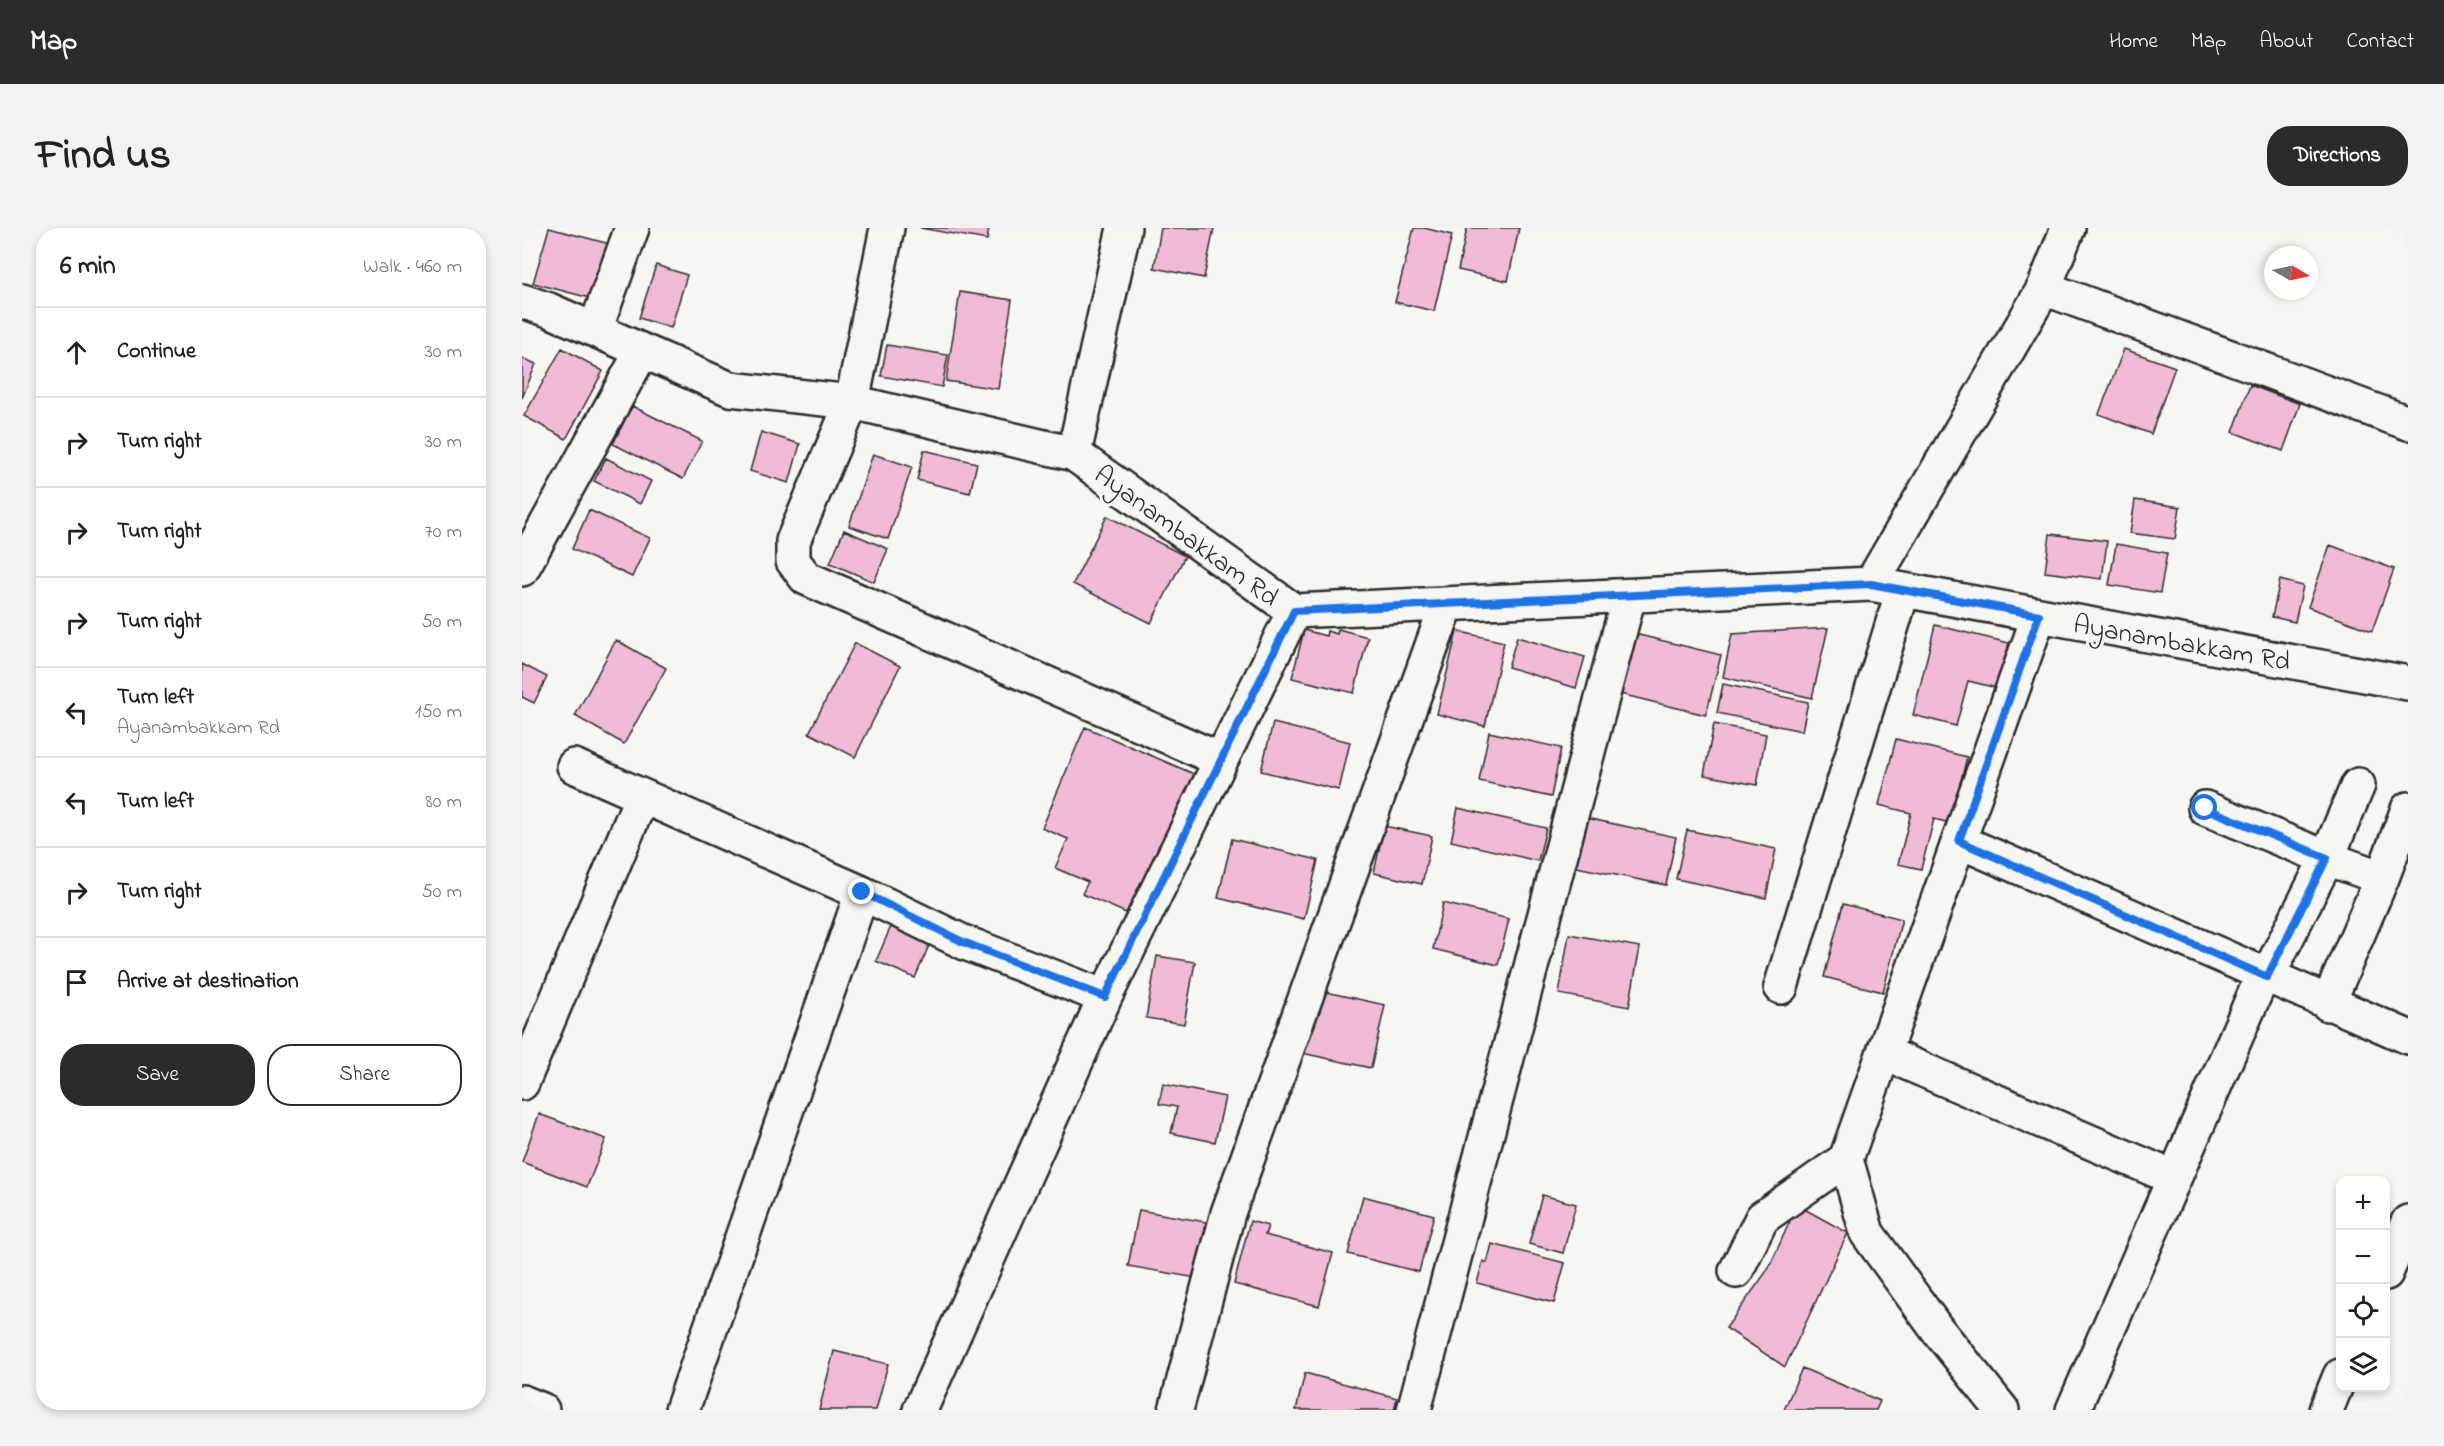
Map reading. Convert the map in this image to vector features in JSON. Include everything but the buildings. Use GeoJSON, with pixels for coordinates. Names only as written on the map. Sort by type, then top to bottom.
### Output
{"type":"FeatureCollection","features":[{"type":"Feature","properties":{"kind":"street"},"geometry":{"type":"LineString","coordinates":[[595,330],[632,228]]}},
{"type":"Feature","properties":{"kind":"street"},"geometry":{"type":"LineString","coordinates":[[887,228],[852,402],[793,541],[793,561],[806,578],[1221,760]]}},
{"type":"Feature","properties":{"kind":"street"},"geometry":{"type":"LineString","coordinates":[[1074,454],[1124,228]]}},
{"type":"Feature","properties":{"kind":"street"},"geometry":{"type":"LineString","coordinates":[[1871,584],[2044,288],[2068,228]]}},
{"type":"Feature","properties":{"kind":"street"},"geometry":{"type":"LineString","coordinates":[[2044,288],[2408,423]]}},
{"type":"Feature","properties":{"kind":"street","name":"Ayanambakkam Rd"},"geometry":{"type":"LineString","coordinates":[[522,301],[549,310],[730,389],[852,402],[1074,454],[1294,611],[1871,584],[2408,683]]}},
{"type":"Feature","properties":{"kind":"street"},"geometry":{"type":"LineString","coordinates":[[525,559],[642,351]]}},
{"type":"Feature","properties":{"kind":"street"},"geometry":{"type":"LineString","coordinates":[[1781,987],[1903,590]]}},
{"type":"Feature","properties":{"kind":"street"},"geometry":{"type":"LineString","coordinates":[[1414,1410],[1629,596]]}},
{"type":"Feature","properties":{"kind":"street"},"geometry":{"type":"LineString","coordinates":[[1176,1410],[1228,1213],[1447,604]]}},
{"type":"Feature","properties":{"kind":"street"},"geometry":{"type":"LineString","coordinates":[[920,1410],[1105,997],[1294,611]]}},
{"type":"Feature","properties":{"kind":"street"},"geometry":{"type":"LineString","coordinates":[[1736,1271],[1762,1218],[1846,1159],[2039,615]]}},
{"type":"Feature","properties":{"kind":"street"},"geometry":{"type":"LineString","coordinates":[[574,766],[862,892],[963,942],[1105,997]]}},
{"type":"Feature","properties":{"kind":"street"},"geometry":{"type":"LineString","coordinates":[[2073,1410],[2265,976],[2327,858],[2358,785]]}},
{"type":"Feature","properties":{"kind":"street"},"geometry":{"type":"LineString","coordinates":[[522,1083],[642,796]]}},
{"type":"Feature","properties":{"kind":"street"},"geometry":{"type":"LineString","coordinates":[[2205,808],[2382,878]]}},
{"type":"Feature","properties":{"kind":"street"},"geometry":{"type":"LineString","coordinates":[[2328,1004],[2382,878],[2408,809]]}},
{"type":"Feature","properties":{"kind":"street"},"geometry":{"type":"LineString","coordinates":[[1959,841],[2408,1037]]}},
{"type":"Feature","properties":{"kind":"street"},"geometry":{"type":"LineString","coordinates":[[682,1410],[862,892]]}},
{"type":"Feature","properties":{"kind":"street"},"geometry":{"type":"LineString","coordinates":[[1884,1053],[2174,1178]]}},
{"type":"Feature","properties":{"kind":"street"},"geometry":{"type":"LineString","coordinates":[[1846,1159],[1867,1233],[1936,1328],[2002,1410]]}},
{"type":"Feature","properties":{"kind":"street"},"geometry":{"type":"LineString","coordinates":[[2390,1262],[2408,1222]]}},
{"type":"Feature","properties":{"kind":"street"},"geometry":{"type":"LineString","coordinates":[[2326,1410],[2336,1386]]}},
{"type":"Feature","properties":{"kind":"street"},"geometry":{"type":"LineString","coordinates":[[522,1402],[542,1410]]}},
{"type":"Feature","properties":{"kind":"route"},"geometry":{"type":"LineString","coordinates":[[862,892],[963,942],[1105,997],[1294,611],[1871,584],[2039,615],[1959,841],[2267,977],[2327,858],[2205,808]]}}]}
